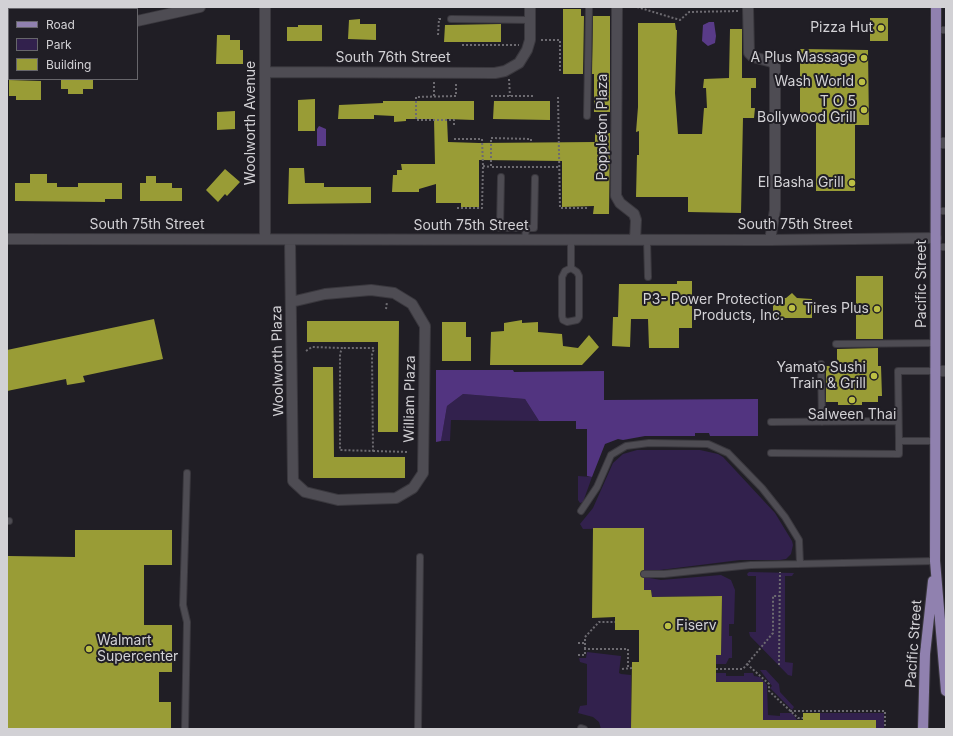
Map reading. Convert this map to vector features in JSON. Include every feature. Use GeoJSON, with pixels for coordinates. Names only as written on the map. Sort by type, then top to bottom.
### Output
{"type":"FeatureCollection","features":[{"type":"Feature","properties":{"kind":"main road","name":"Pacific Street"},"geometry":{"type":"LineString","coordinates":[[936,7],[941,30],[941,211],[936,242],[935,561],[946,692]]}},
{"type":"Feature","properties":{"kind":"main road","name":"Pacific Street"},"geometry":{"type":"LineString","coordinates":[[923,729],[925,654],[935,561]]}},
{"type":"Feature","properties":{"kind":"street"},"geometry":{"type":"LineString","coordinates":[[138,21],[200,7]]}},
{"type":"Feature","properties":{"kind":"street","name":"Woolworth Avenue"},"geometry":{"type":"LineString","coordinates":[[265,7],[265,239]]}},
{"type":"Feature","properties":{"kind":"street"},"geometry":{"type":"LineString","coordinates":[[529,46],[530,7]]}},
{"type":"Feature","properties":{"kind":"street","name":"Poppleton Plaza"},"geometry":{"type":"LineString","coordinates":[[617,7],[616,196],[620,203],[634,214],[636,220],[635,240]]}},
{"type":"Feature","properties":{"kind":"street"},"geometry":{"type":"LineString","coordinates":[[748,9],[749,53],[753,56],[772,62],[775,66],[775,210],[770,240]]}},
{"type":"Feature","properties":{"kind":"street","name":"South 76th Street"},"geometry":{"type":"LineString","coordinates":[[265,72],[495,73],[509,69],[519,63],[529,46]]}},
{"type":"Feature","properties":{"kind":"street","name":"South 75th Street"},"geometry":{"type":"LineString","coordinates":[[7,239],[770,240],[936,242]]}},
{"type":"Feature","properties":{"kind":"street","name":"Woolworth Plaza"},"geometry":{"type":"LineString","coordinates":[[290,240],[293,481],[305,492],[338,500],[396,498],[413,488],[423,473]]}},
{"type":"Feature","properties":{"kind":"street","name":"William Plaza"},"geometry":{"type":"LineString","coordinates":[[291,302],[325,294],[371,290],[394,293],[412,304],[425,326],[423,473]]}},
{"type":"Feature","properties":{"kind":"street"},"geometry":{"type":"LineString","coordinates":[[936,372],[946,371]]}},
{"type":"Feature","properties":{"kind":"lane"},"geometry":{"type":"LineString","coordinates":[[587,116],[589,7]]}},
{"type":"Feature","properties":{"kind":"lane"},"geometry":{"type":"LineString","coordinates":[[451,19],[530,20]]}},
{"type":"Feature","properties":{"kind":"lane"},"geometry":{"type":"LineString","coordinates":[[501,177],[500,228],[534,228],[535,178]]}},
{"type":"Feature","properties":{"kind":"lane"},"geometry":{"type":"LineString","coordinates":[[525,240],[526,228]]}},
{"type":"Feature","properties":{"kind":"lane"},"geometry":{"type":"LineString","coordinates":[[571,240],[571,268]]}},
{"type":"Feature","properties":{"kind":"lane"},"geometry":{"type":"LineString","coordinates":[[648,240],[648,278]]}},
{"type":"Feature","properties":{"kind":"lane"},"geometry":{"type":"LineString","coordinates":[[936,242],[946,247]]}},
{"type":"Feature","properties":{"kind":"lane"},"geometry":{"type":"LineString","coordinates":[[571,268],[577,272],[579,276],[579,317],[577,320],[567,322],[563,320],[562,316],[562,276],[571,268]]}},
{"type":"Feature","properties":{"kind":"lane"},"geometry":{"type":"LineString","coordinates":[[836,344],[936,343]]}},
{"type":"Feature","properties":{"kind":"lane"},"geometry":{"type":"LineString","coordinates":[[821,364],[822,422]]}},
{"type":"Feature","properties":{"kind":"lane"},"geometry":{"type":"LineString","coordinates":[[771,453],[899,454],[898,371],[936,372]]}},
{"type":"Feature","properties":{"kind":"lane"},"geometry":{"type":"LineString","coordinates":[[771,422],[898,422]]}},
{"type":"Feature","properties":{"kind":"lane"},"geometry":{"type":"LineString","coordinates":[[898,441],[936,441]]}},
{"type":"Feature","properties":{"kind":"lane"},"geometry":{"type":"LineString","coordinates":[[581,511],[597,487],[611,455],[626,446],[649,443],[708,444],[728,453],[762,488],[785,517],[799,540],[800,564]]}},
{"type":"Feature","properties":{"kind":"lane"},"geometry":{"type":"LineString","coordinates":[[185,729],[187,622],[183,605],[186,473]]}},
{"type":"Feature","properties":{"kind":"lane"},"geometry":{"type":"LineString","coordinates":[[418,729],[420,558]]}},
{"type":"Feature","properties":{"kind":"lane"},"geometry":{"type":"LineString","coordinates":[[644,574],[664,574],[751,565],[935,561]]}},
{"type":"Feature","properties":{"kind":"path"},"geometry":{"type":"LineString","coordinates":[[638,7],[680,20],[688,12],[748,9]]}},
{"type":"Feature","properties":{"kind":"path"},"geometry":{"type":"LineString","coordinates":[[438,28],[438,36]]}},
{"type":"Feature","properties":{"kind":"path"},"geometry":{"type":"LineString","coordinates":[[547,40],[560,40],[560,73]]}},
{"type":"Feature","properties":{"kind":"path"},"geometry":{"type":"LineString","coordinates":[[462,45],[529,46]]}},
{"type":"Feature","properties":{"kind":"path"},"geometry":{"type":"LineString","coordinates":[[509,69],[510,96]]}},
{"type":"Feature","properties":{"kind":"path"},"geometry":{"type":"LineString","coordinates":[[434,73],[434,97]]}},
{"type":"Feature","properties":{"kind":"path"},"geometry":{"type":"LineString","coordinates":[[454,125],[454,120],[416,120],[416,97],[456,96],[456,73]]}},
{"type":"Feature","properties":{"kind":"path"},"geometry":{"type":"LineString","coordinates":[[492,96],[534,96]]}},
{"type":"Feature","properties":{"kind":"path"},"geometry":{"type":"LineString","coordinates":[[558,97],[560,208],[587,208]]}},
{"type":"Feature","properties":{"kind":"path"},"geometry":{"type":"LineString","coordinates":[[491,167],[491,138],[531,138],[531,141]]}},
{"type":"Feature","properties":{"kind":"path"},"geometry":{"type":"LineString","coordinates":[[454,139],[482,139],[483,166],[482,208],[455,208]]}},
{"type":"Feature","properties":{"kind":"path"},"geometry":{"type":"LineString","coordinates":[[483,166],[559,167]]}},
{"type":"Feature","properties":{"kind":"path"},"geometry":{"type":"LineString","coordinates":[[306,351],[312,347],[374,348],[372,355],[373,450]]}},
{"type":"Feature","properties":{"kind":"path"},"geometry":{"type":"LineString","coordinates":[[342,348],[340,354],[340,450],[409,452]]}},
{"type":"Feature","properties":{"kind":"path"},"geometry":{"type":"LineString","coordinates":[[779,665],[780,572]]}},
{"type":"Feature","properties":{"kind":"path"},"geometry":{"type":"LineString","coordinates":[[716,669],[743,669],[773,634],[773,596],[780,596]]}},
{"type":"Feature","properties":{"kind":"path"},"geometry":{"type":"LineString","coordinates":[[578,655],[585,655],[585,637],[599,622],[615,622]]}},
{"type":"Feature","properties":{"kind":"path"},"geometry":{"type":"LineString","coordinates":[[773,630],[780,630]]}},
{"type":"Feature","properties":{"kind":"path"},"geometry":{"type":"LineString","coordinates":[[578,643],[585,643]]}},
{"type":"Feature","properties":{"kind":"path"},"geometry":{"type":"LineString","coordinates":[[585,649],[628,648],[628,668]]}},
{"type":"Feature","properties":{"kind":"path"},"geometry":{"type":"LineString","coordinates":[[747,664],[769,684],[769,691],[798,718],[803,718]]}},
{"type":"Feature","properties":{"kind":"path"},"geometry":{"type":"LineString","coordinates":[[622,668],[632,668]]}},
{"type":"Feature","properties":{"kind":"path"},"geometry":{"type":"LineString","coordinates":[[790,711],[885,711],[886,729]]}},
{"type":"Feature","properties":{"kind":"green space"},"geometry":{"type":"Polygon","coordinates":[[[463,394],[525,399],[539,421],[451,420],[450,441],[441,441],[447,406],[463,394]]]}},
{"type":"Feature","properties":{"kind":"green space"},"geometry":{"type":"Polygon","coordinates":[[[637,450],[700,450],[718,454],[723,457],[775,513],[792,541],[793,545],[791,554],[786,559],[780,560],[740,560],[644,572],[643,528],[583,529],[580,524],[593,508],[613,463],[623,454],[637,450]]]}},
{"type":"Feature","properties":{"kind":"green space"},"geometry":{"type":"Polygon","coordinates":[[[578,476],[592,477],[583,502],[580,503],[578,500],[578,476]]]}},
{"type":"Feature","properties":{"kind":"green space"},"geometry":{"type":"Polygon","coordinates":[[[749,572],[794,573],[792,576],[785,576],[785,662],[793,663],[792,676],[788,675],[750,636],[749,632],[756,632],[756,576],[748,576],[747,574],[749,572]]]}},
{"type":"Feature","properties":{"kind":"green space"},"geometry":{"type":"Polygon","coordinates":[[[721,575],[731,580],[735,590],[734,624],[729,624],[729,636],[732,636],[732,658],[729,658],[726,664],[716,664],[716,655],[721,655],[722,596],[652,597],[651,590],[644,590],[644,577],[661,580],[721,575]]]}},
{"type":"Feature","properties":{"kind":"green space"},"geometry":{"type":"Polygon","coordinates":[[[587,652],[621,656],[619,673],[631,675],[631,729],[601,729],[599,722],[593,717],[578,713],[580,706],[587,705],[587,664],[580,662],[579,658],[586,658],[587,652]]]}},
{"type":"Feature","properties":{"kind":"green space"},"geometry":{"type":"Polygon","coordinates":[[[760,670],[766,670],[779,684],[780,692],[794,707],[792,710],[770,688],[772,686],[760,670]]]}},
{"type":"Feature","properties":{"kind":"green space"},"geometry":{"type":"Polygon","coordinates":[[[716,673],[726,673],[726,676],[744,676],[744,673],[753,673],[754,676],[760,677],[767,685],[768,715],[780,716],[780,713],[792,713],[797,720],[763,720],[716,682],[716,673]]]}},
{"type":"Feature","properties":{"kind":"green space"},"geometry":{"type":"Polygon","coordinates":[[[820,713],[884,713],[884,729],[876,729],[876,720],[820,720],[820,713]]]}},
{"type":"Feature","properties":{"kind":"shaded area"},"geometry":{"type":"Polygon","coordinates":[[[709,22],[714,22],[716,36],[715,43],[708,46],[702,41],[703,25],[709,22]]]}},
{"type":"Feature","properties":{"kind":"shaded area"},"geometry":{"type":"Polygon","coordinates":[[[319,126],[326,129],[326,146],[317,146],[317,129],[319,126]]]}},
{"type":"Feature","properties":{"kind":"shaded area"},"geometry":{"type":"Polygon","coordinates":[[[436,370],[513,370],[514,372],[604,371],[604,400],[758,399],[758,436],[710,436],[709,433],[695,433],[695,436],[645,436],[623,440],[618,439],[605,444],[592,477],[587,476],[587,429],[576,429],[576,421],[539,421],[525,399],[463,394],[447,406],[441,441],[436,442],[436,370]]]}},
{"type":"Feature","properties":{"kind":"building"},"geometry":{"type":"Polygon","coordinates":[[[563,9],[581,9],[581,16],[584,16],[583,74],[563,74],[563,9]]]}},
{"type":"Feature","properties":{"kind":"building"},"geometry":{"type":"Polygon","coordinates":[[[593,16],[610,16],[610,112],[594,112],[594,74],[592,74],[593,16]]]}},
{"type":"Feature","properties":{"kind":"building"},"geometry":{"type":"Polygon","coordinates":[[[870,18],[888,18],[888,41],[870,41],[870,18]]]}},
{"type":"Feature","properties":{"kind":"building"},"geometry":{"type":"Polygon","coordinates":[[[360,19],[360,24],[376,24],[376,40],[348,39],[349,20],[360,19]]]}},
{"type":"Feature","properties":{"kind":"building"},"geometry":{"type":"Polygon","coordinates":[[[638,23],[675,23],[677,30],[675,93],[678,134],[702,134],[704,108],[707,108],[706,88],[703,88],[704,79],[729,78],[730,29],[742,29],[742,78],[756,78],[756,88],[751,88],[751,108],[755,108],[754,118],[743,118],[741,213],[688,212],[688,197],[636,197],[637,155],[639,155],[639,131],[636,132],[638,107],[638,23]]]}},
{"type":"Feature","properties":{"kind":"building"},"geometry":{"type":"Polygon","coordinates":[[[501,24],[501,42],[444,42],[445,25],[501,24]]]}},
{"type":"Feature","properties":{"kind":"building"},"geometry":{"type":"Polygon","coordinates":[[[298,25],[322,25],[322,41],[287,41],[287,27],[298,27],[298,25]]]}},
{"type":"Feature","properties":{"kind":"building"},"geometry":{"type":"Polygon","coordinates":[[[217,35],[230,35],[230,40],[240,40],[240,50],[243,50],[243,64],[216,64],[217,35]]]}},
{"type":"Feature","properties":{"kind":"building"},"geometry":{"type":"Polygon","coordinates":[[[800,49],[868,50],[869,125],[855,125],[855,191],[816,191],[816,120],[800,120],[800,49]]]}},
{"type":"Feature","properties":{"kind":"building"},"geometry":{"type":"Polygon","coordinates":[[[9,80],[41,81],[41,100],[16,100],[16,96],[9,96],[9,80]]]}},
{"type":"Feature","properties":{"kind":"building"},"geometry":{"type":"Polygon","coordinates":[[[61,80],[93,80],[93,89],[83,89],[83,94],[68,94],[68,89],[61,89],[61,80]]]}},
{"type":"Feature","properties":{"kind":"building"},"geometry":{"type":"Polygon","coordinates":[[[315,99],[315,131],[298,131],[298,100],[315,99]]]}},
{"type":"Feature","properties":{"kind":"building"},"geometry":{"type":"Polygon","coordinates":[[[383,101],[474,101],[474,120],[447,119],[448,142],[595,142],[595,133],[610,133],[609,214],[593,214],[594,206],[562,207],[562,161],[479,160],[479,207],[461,207],[461,203],[436,203],[436,184],[419,189],[419,192],[392,192],[393,175],[397,175],[397,170],[402,170],[401,164],[435,164],[434,119],[406,119],[406,121],[394,122],[394,116],[374,115],[374,119],[338,119],[339,105],[383,103],[383,101]]]}},
{"type":"Feature","properties":{"kind":"building"},"geometry":{"type":"Polygon","coordinates":[[[494,101],[550,101],[550,120],[493,119],[494,101]]]}},
{"type":"Feature","properties":{"kind":"building"},"geometry":{"type":"Polygon","coordinates":[[[235,111],[235,129],[217,130],[217,112],[235,111]]]}},
{"type":"Feature","properties":{"kind":"building"},"geometry":{"type":"Polygon","coordinates":[[[289,168],[304,168],[305,183],[324,183],[324,187],[371,187],[371,203],[288,204],[289,168]]]}},
{"type":"Feature","properties":{"kind":"building"},"geometry":{"type":"Polygon","coordinates":[[[225,169],[240,182],[227,196],[225,194],[218,202],[206,190],[225,169]]]}},
{"type":"Feature","properties":{"kind":"building"},"geometry":{"type":"Polygon","coordinates":[[[30,174],[47,174],[47,183],[57,183],[57,187],[78,187],[78,183],[122,183],[122,199],[105,199],[105,202],[15,201],[15,183],[30,183],[30,174]]]}},
{"type":"Feature","properties":{"kind":"building"},"geometry":{"type":"Polygon","coordinates":[[[146,176],[156,176],[156,183],[172,183],[172,188],[182,188],[182,201],[140,201],[140,183],[146,183],[146,176]]]}},
{"type":"Feature","properties":{"kind":"building"},"geometry":{"type":"Polygon","coordinates":[[[856,276],[883,276],[883,339],[856,339],[856,276]]]}},
{"type":"Feature","properties":{"kind":"building"},"geometry":{"type":"Polygon","coordinates":[[[677,281],[692,281],[692,328],[679,328],[679,348],[649,348],[648,319],[631,319],[630,347],[612,346],[613,317],[618,317],[619,284],[677,284],[677,281]]]}},
{"type":"Feature","properties":{"kind":"building","name":"P3- Power Protection Products, Inc."},"geometry":{"type":"Polygon","coordinates":[[[792,293],[797,298],[812,299],[812,318],[773,318],[773,298],[786,298],[792,293]]]}},
{"type":"Feature","properties":{"kind":"building"},"geometry":{"type":"Polygon","coordinates":[[[154,319],[163,359],[83,376],[85,382],[67,385],[66,379],[7,391],[7,350],[154,319]]]}},
{"type":"Feature","properties":{"kind":"building"},"geometry":{"type":"Polygon","coordinates":[[[522,320],[522,323],[538,322],[538,332],[562,334],[563,346],[578,348],[589,335],[599,347],[582,365],[490,365],[491,332],[504,331],[504,323],[522,320]]]}},
{"type":"Feature","properties":{"kind":"building"},"geometry":{"type":"Polygon","coordinates":[[[307,321],[399,321],[398,432],[378,432],[378,342],[307,342],[307,321]]]}},
{"type":"Feature","properties":{"kind":"building"},"geometry":{"type":"Polygon","coordinates":[[[442,322],[466,322],[466,337],[471,337],[471,361],[442,361],[442,322]]]}},
{"type":"Feature","properties":{"kind":"building"},"geometry":{"type":"Polygon","coordinates":[[[878,348],[878,366],[881,366],[882,396],[878,396],[878,402],[862,402],[862,405],[838,405],[838,402],[826,402],[826,366],[837,366],[837,349],[878,348]]]}},
{"type":"Feature","properties":{"kind":"building"},"geometry":{"type":"Polygon","coordinates":[[[313,367],[333,367],[334,457],[405,457],[405,478],[313,478],[313,367]]]}},
{"type":"Feature","properties":{"kind":"building","name":"Fiserv"},"geometry":{"type":"Polygon","coordinates":[[[593,528],[644,528],[644,570],[640,574],[644,578],[644,590],[651,590],[652,597],[722,596],[721,655],[716,655],[716,682],[763,682],[763,720],[803,720],[803,713],[820,713],[820,720],[876,720],[876,729],[631,729],[632,662],[639,662],[639,630],[615,630],[615,617],[592,618],[593,528]]]}},
{"type":"Feature","properties":{"kind":"building","name":"Walmart Supercenter"},"geometry":{"type":"Polygon","coordinates":[[[75,530],[172,530],[172,565],[144,565],[144,625],[172,625],[172,672],[159,672],[159,702],[171,702],[171,729],[7,729],[8,556],[75,557],[75,530]]]}},
{"type":"Feature","properties":{"kind":"place","name":"Pizza Hut"},"geometry":{"type":"Point","coordinates":[881,28]}},
{"type":"Feature","properties":{"kind":"place","name":"A Plus Massage"},"geometry":{"type":"Point","coordinates":[864,58]}},
{"type":"Feature","properties":{"kind":"place","name":"Wash World"},"geometry":{"type":"Point","coordinates":[862,82]}},
{"type":"Feature","properties":{"kind":"place","name":"T O 5 Bollywood Grill"},"geometry":{"type":"Point","coordinates":[864,110]}},
{"type":"Feature","properties":{"kind":"place","name":"El Basha Grill"},"geometry":{"type":"Point","coordinates":[852,183]}},
{"type":"Feature","properties":{"kind":"place","name":"P3- Power Protection Products, Inc."},"geometry":{"type":"Point","coordinates":[792,308]}},
{"type":"Feature","properties":{"kind":"place","name":"Tires Plus"},"geometry":{"type":"Point","coordinates":[877,309]}},
{"type":"Feature","properties":{"kind":"place","name":"Yamato Sushi Train & Grill"},"geometry":{"type":"Point","coordinates":[874,376]}},
{"type":"Feature","properties":{"kind":"place","name":"Salween Thai"},"geometry":{"type":"Point","coordinates":[852,400]}},
{"type":"Feature","properties":{"kind":"place","name":"Fiserv"},"geometry":{"type":"Point","coordinates":[668,626]}},
{"type":"Feature","properties":{"kind":"place","name":"Walmart Supercenter"},"geometry":{"type":"Point","coordinates":[89,649]}}]}
